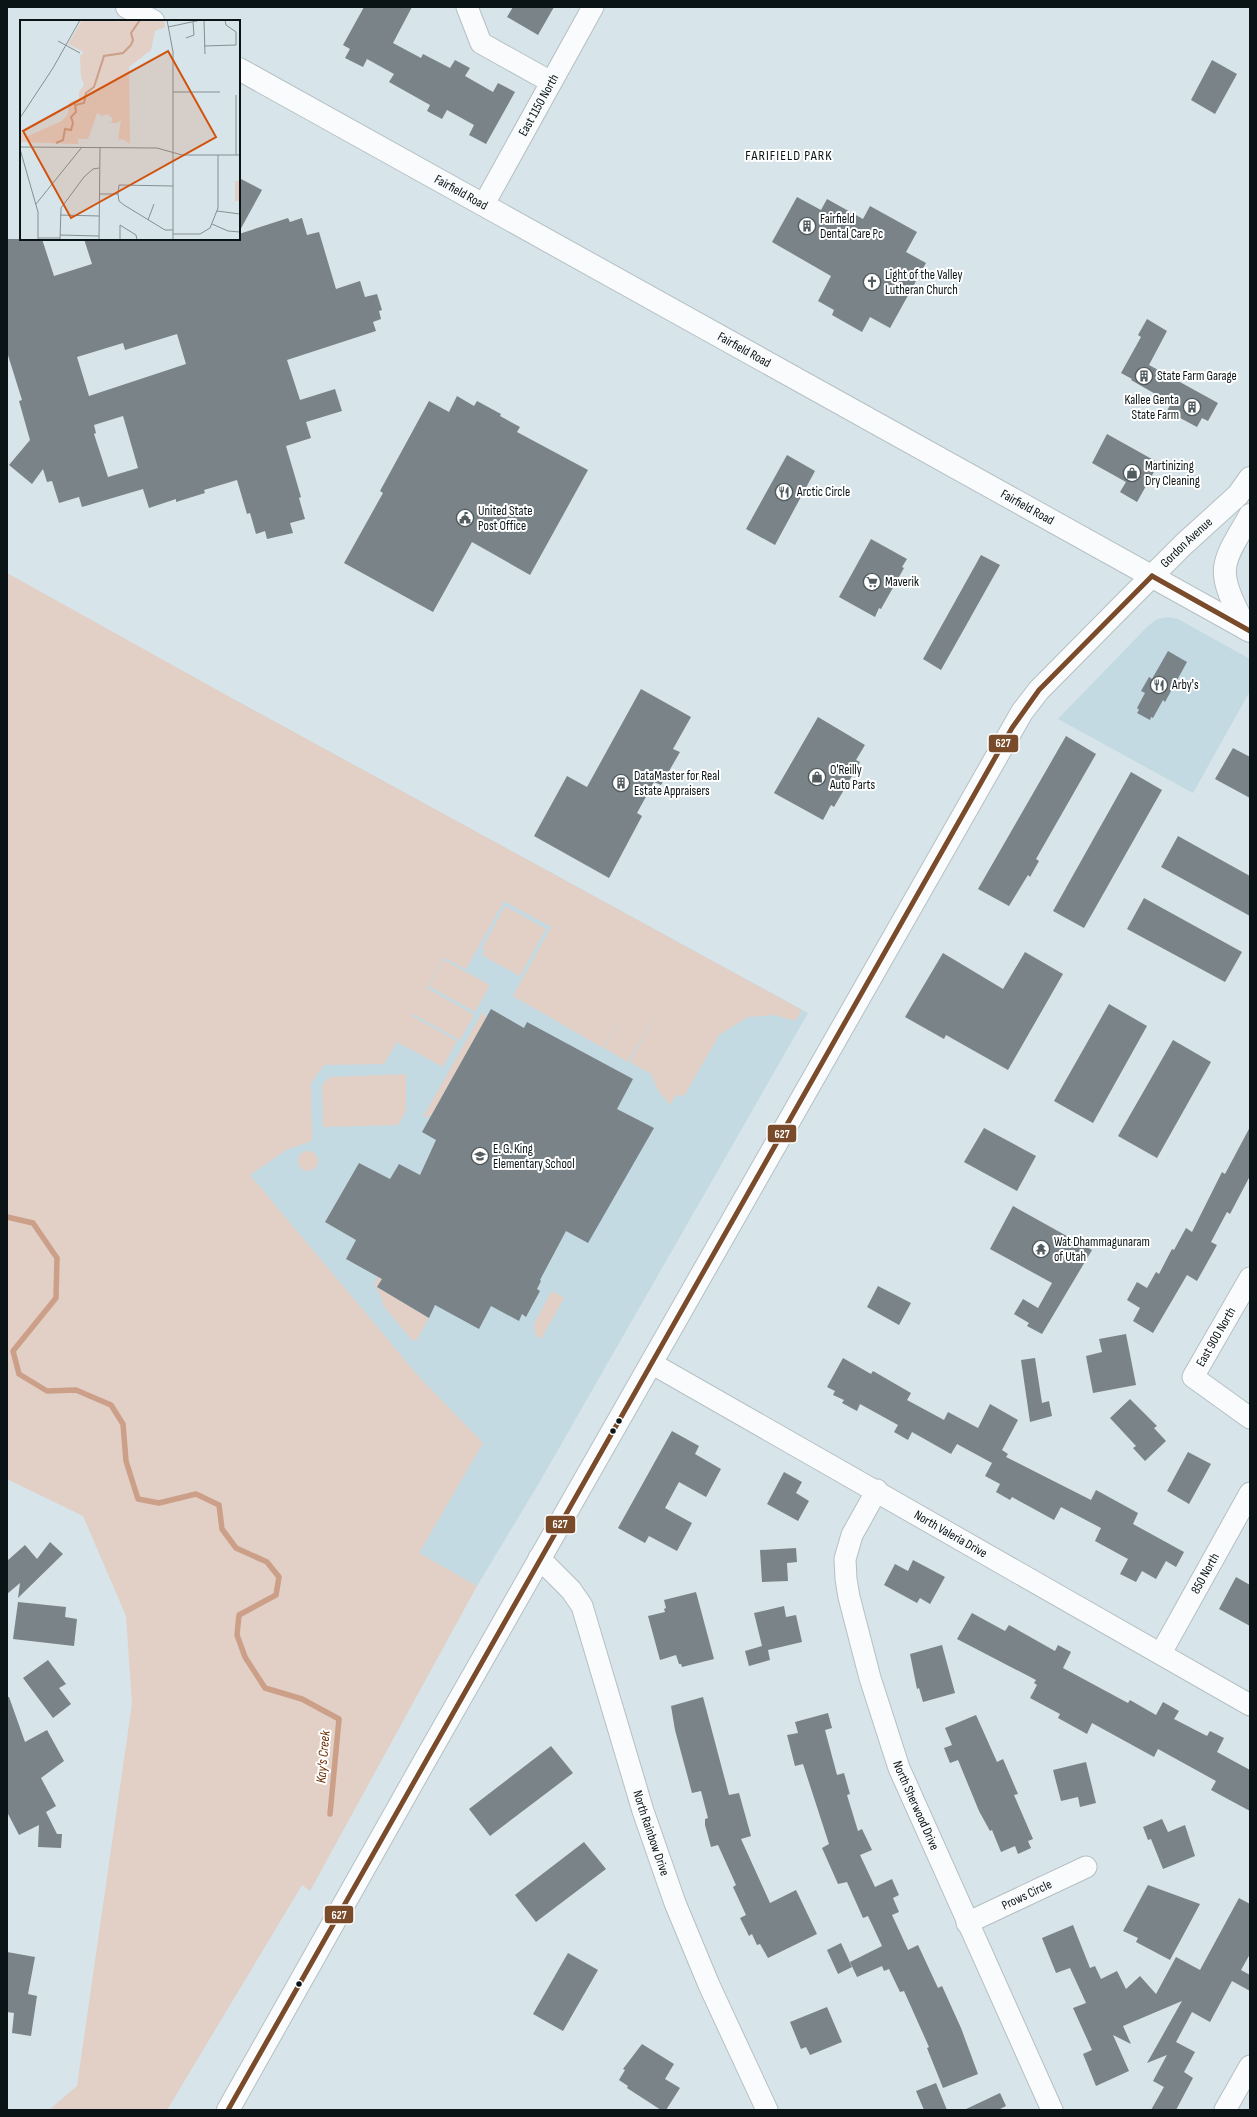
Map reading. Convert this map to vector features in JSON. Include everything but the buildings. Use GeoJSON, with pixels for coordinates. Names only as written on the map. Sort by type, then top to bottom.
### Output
{"type":"FeatureCollection","features":[{"type":"Feature","properties":{"kind":"main road"},"geometry":{"type":"LineString","coordinates":[[127,7],[151,20]]}},
{"type":"Feature","properties":{"kind":"main road","name":"Fairfield Road"},"geometry":{"type":"LineString","coordinates":[[240,70],[1248,630]]}},
{"type":"Feature","properties":{"kind":"main road","name":"Gordon Avenue"},"geometry":{"type":"LineString","coordinates":[[228,2110],[540,1558],[1022,712],[1039,690],[1073,655],[1152,576],[1238,495],[1250,478]]}},
{"type":"Feature","properties":{"kind":"main road"},"geometry":{"type":"LineString","coordinates":[[1248,630],[1227,584],[1225,569],[1230,552],[1250,515]]}},
{"type":"Feature","properties":{"kind":"street"},"geometry":{"type":"LineString","coordinates":[[467,7],[482,43],[551,82]]}},
{"type":"Feature","properties":{"kind":"street","name":"East 1150 North"},"geometry":{"type":"LineString","coordinates":[[484,204],[593,7]]}},
{"type":"Feature","properties":{"kind":"street","name":"East 900 North"},"geometry":{"type":"LineString","coordinates":[[1250,1278],[1194,1377],[1250,1418]]}},
{"type":"Feature","properties":{"kind":"street","name":"North Valeria Drive"},"geometry":{"type":"LineString","coordinates":[[651,1363],[876,1490],[1250,1705]]}},
{"type":"Feature","properties":{"kind":"street","name":"North Sherwood Drive"},"geometry":{"type":"LineString","coordinates":[[876,1490],[858,1523],[847,1549],[845,1570],[849,1597],[870,1678],[898,1768],[1052,2110]]}},
{"type":"Feature","properties":{"kind":"street","name":"850 North"},"geometry":{"type":"LineString","coordinates":[[1161,1653],[1250,1493]]}},
{"type":"Feature","properties":{"kind":"street","name":"North Rainbow Drive"},"geometry":{"type":"LineString","coordinates":[[540,1558],[571,1590],[582,1606],[639,1797],[675,1903],[709,1985],[767,2110]]}},
{"type":"Feature","properties":{"kind":"street","name":"Prows Circle"},"geometry":{"type":"LineString","coordinates":[[967,1923],[1086,1867]]}},
{"type":"Feature","properties":{"kind":"street"},"geometry":{"type":"LineString","coordinates":[[1225,2110],[1250,2066]]}},
{"type":"Feature","properties":{"kind":"shaded area"},"geometry":{"type":"Polygon","coordinates":[[[7,573],[237,701],[802,1010],[795,1021],[774,1015],[748,1017],[719,1035],[684,1096],[676,1095],[670,1105],[658,1090],[651,1074],[630,1062],[658,1011],[628,1062],[604,1048],[632,996],[603,1048],[513,996],[551,927],[504,901],[466,969],[444,958],[427,988],[474,1015],[460,1040],[413,1014],[412,1016],[457,1041],[443,1067],[397,1042],[384,1064],[324,1065],[311,1083],[312,1141],[288,1149],[250,1175],[420,1378],[483,1443],[419,1553],[477,1586],[310,1891],[302,1885],[167,2110],[49,2110],[77,2086],[132,1704],[126,1616],[83,1516],[7,1479],[7,573]]]}},
{"type":"Feature","properties":{"kind":"shaded area"},"geometry":{"type":"Polygon","coordinates":[[[1168,617],[1178,619],[1250,659],[1250,691],[1193,793],[1058,719],[1148,626],[1157,619],[1168,617]]]}},
{"type":"Feature","properties":{"kind":"shaded area","name":"E. G. King Elementary School"},"geometry":{"type":"Polygon","coordinates":[[[237,701],[808,1013],[539,1483],[477,1586],[419,1553],[483,1443],[420,1378],[218,1137],[237,701]]]}},
{"type":"Feature","properties":{"kind":"shaded area"},"geometry":{"type":"Polygon","coordinates":[[[505,906],[546,929],[520,976],[482,955],[485,950],[482,948],[505,906]]]}},
{"type":"Feature","properties":{"kind":"shaded area"},"geometry":{"type":"Polygon","coordinates":[[[444,960],[490,985],[475,1012],[429,986],[444,960]]]}},
{"type":"Feature","properties":{"kind":"shaded area"},"geometry":{"type":"Polygon","coordinates":[[[483,1011],[486,1019],[431,1116],[423,1117],[483,1011]]]}},
{"type":"Feature","properties":{"kind":"shaded area"},"geometry":{"type":"Polygon","coordinates":[[[406,1074],[406,1111],[398,1125],[323,1127],[322,1085],[330,1077],[406,1074]]]}},
{"type":"Feature","properties":{"kind":"shaded area"},"geometry":{"type":"Polygon","coordinates":[[[308,1151],[315,1154],[318,1161],[315,1168],[308,1171],[301,1168],[298,1161],[301,1154],[308,1151]]]}},
{"type":"Feature","properties":{"kind":"shaded area"},"geometry":{"type":"Polygon","coordinates":[[[389,1258],[392,1260],[377,1287],[429,1318],[416,1341],[411,1339],[382,1304],[383,1301],[374,1284],[389,1258]]]}},
{"type":"Feature","properties":{"kind":"shaded area"},"geometry":{"type":"Polygon","coordinates":[[[552,1291],[564,1298],[541,1339],[536,1336],[534,1324],[552,1291]]]}},
{"type":"Feature","properties":{"kind":"waterway","name":"Kay's Creek"},"geometry":{"type":"LineString","coordinates":[[7,1217],[33,1223],[57,1258],[56,1298],[13,1351],[19,1374],[47,1391],[76,1390],[111,1405],[123,1424],[126,1461],[138,1499],[159,1503],[196,1494],[219,1505],[222,1529],[236,1548],[267,1562],[279,1577],[276,1595],[239,1615],[237,1635],[245,1657],[265,1688],[302,1699],[339,1719],[330,1814]]}},
{"type":"Feature","properties":{"kind":"transit line","name":"627"},"geometry":{"type":"LineString","coordinates":[[1152,576],[1250,631]]}},
{"type":"Feature","properties":{"kind":"transit line","name":"627"},"geometry":{"type":"LineString","coordinates":[[228,2110],[1012,728],[1039,690],[1152,576]]}},
{"type":"Feature","properties":{"kind":"place","name":"Fairfield Dental Care Pc"},"geometry":{"type":"Point","coordinates":[807,226]}},
{"type":"Feature","properties":{"kind":"place","name":"Light of the Valley Lutheran Church"},"geometry":{"type":"Point","coordinates":[872,282]}},
{"type":"Feature","properties":{"kind":"place","name":"State Farm Garage"},"geometry":{"type":"Point","coordinates":[1144,376]}},
{"type":"Feature","properties":{"kind":"place","name":"Kallee Genta State Farm"},"geometry":{"type":"Point","coordinates":[1192,407]}},
{"type":"Feature","properties":{"kind":"place","name":"Martinizing Dry Cleaning"},"geometry":{"type":"Point","coordinates":[1132,473]}},
{"type":"Feature","properties":{"kind":"place","name":"Arctic Circle"},"geometry":{"type":"Point","coordinates":[784,492]}},
{"type":"Feature","properties":{"kind":"place","name":"United State Post Office"},"geometry":{"type":"Point","coordinates":[465,518]}},
{"type":"Feature","properties":{"kind":"place","name":"Maverik"},"geometry":{"type":"Point","coordinates":[872,582]}},
{"type":"Feature","properties":{"kind":"place","name":"Arby's"},"geometry":{"type":"Point","coordinates":[1159,685]}},
{"type":"Feature","properties":{"kind":"place","name":"O'Reilly Auto Parts"},"geometry":{"type":"Point","coordinates":[817,777]}},
{"type":"Feature","properties":{"kind":"place","name":"DataMaster for Real Estate Appraisers"},"geometry":{"type":"Point","coordinates":[621,783]}},
{"type":"Feature","properties":{"kind":"place","name":"E. G. King Elementary School"},"geometry":{"type":"Point","coordinates":[480,1156]}},
{"type":"Feature","properties":{"kind":"place","name":"Wat Dhammagunaram of Utah"},"geometry":{"type":"Point","coordinates":[1041,1249]}},
{"type":"Feature","properties":{"kind":"district","name":"FARIFIELD PARK"},"geometry":{"type":"Point","coordinates":[789,155]}}]}
